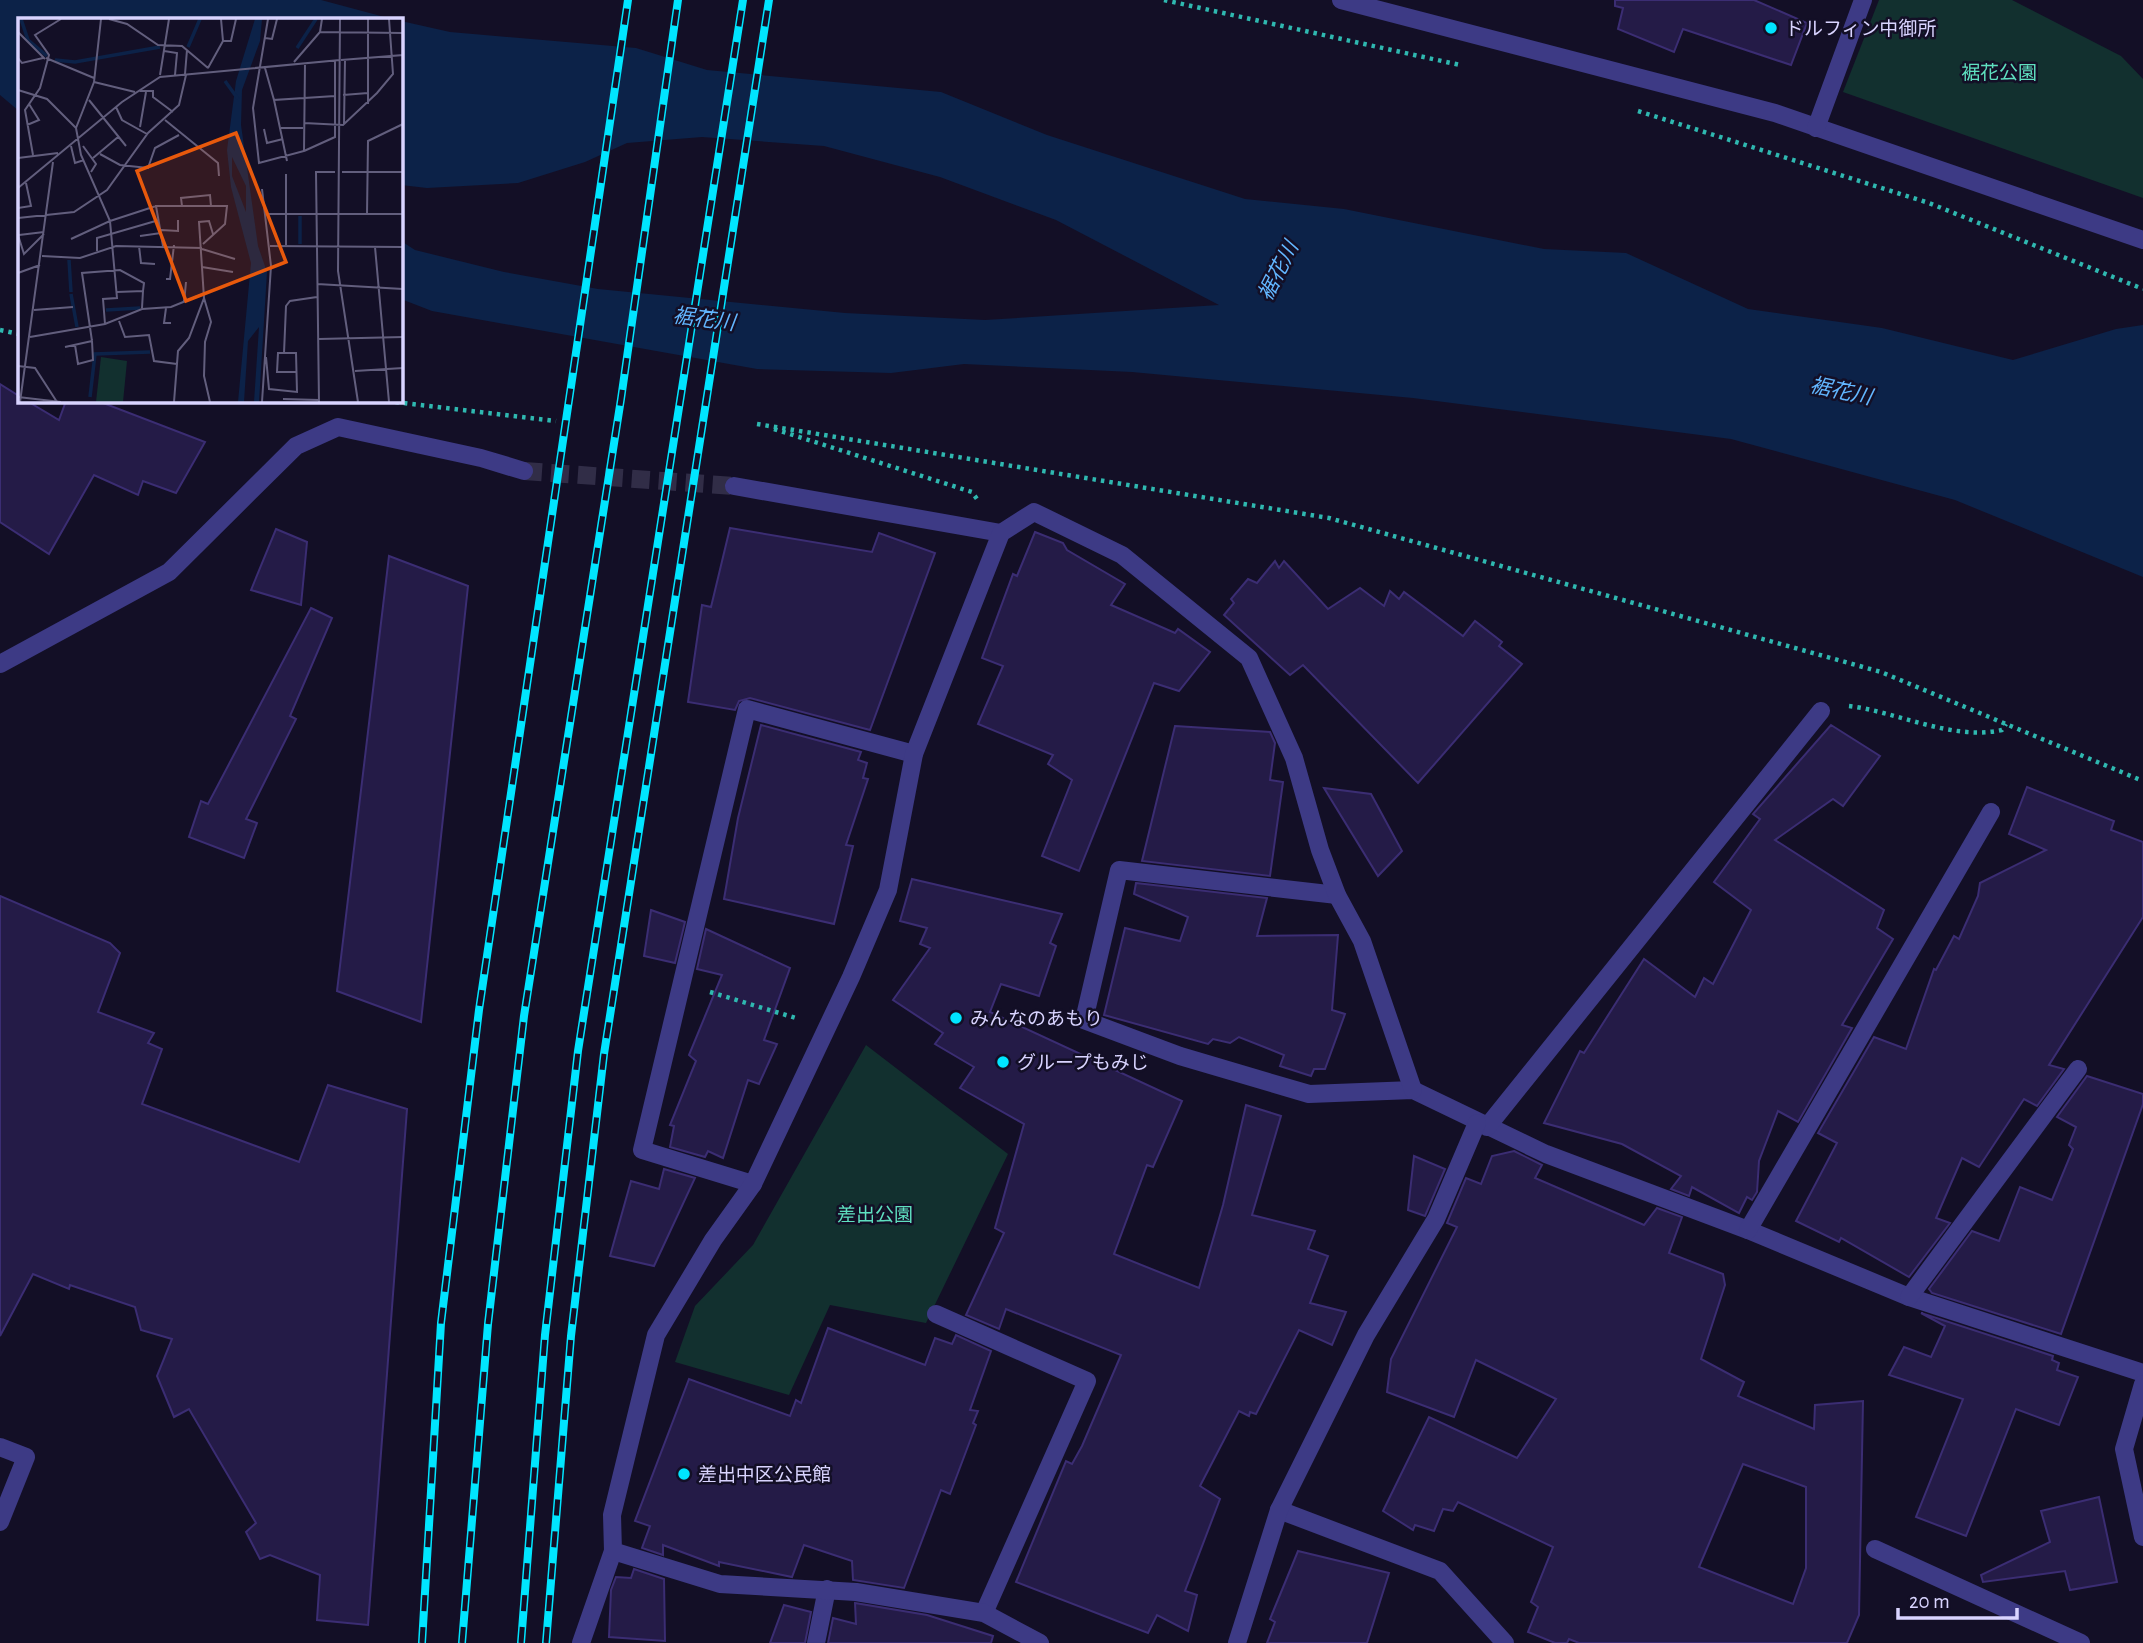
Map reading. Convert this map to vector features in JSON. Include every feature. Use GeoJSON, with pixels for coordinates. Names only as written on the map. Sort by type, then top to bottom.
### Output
{"type":"FeatureCollection","features":[{"type":"Feature","properties":{"kind":"street"},"geometry":{"type":"LineString","coordinates":[[1341,0],[1775,113],[2143,240]]}},
{"type":"Feature","properties":{"kind":"street"},"geometry":{"type":"LineString","coordinates":[[1816,128],[1863,0]]}},
{"type":"Feature","properties":{"kind":"street"},"geometry":{"type":"LineString","coordinates":[[0,664],[169,572],[296,446],[338,427],[481,458],[524,471]]}},
{"type":"Feature","properties":{"kind":"street"},"geometry":{"type":"LineString","coordinates":[[734,486],[1001,533]]}},
{"type":"Feature","properties":{"kind":"street"},"geometry":{"type":"LineString","coordinates":[[581,1643],[612,1551],[612,1515],[656,1335],[713,1240],[753,1184],[828,1028],[888,890],[914,754],[1001,533],[1034,512],[1122,555],[1249,658],[1294,758],[1320,850],[1337,895],[1362,941],[1413,1090]]}},
{"type":"Feature","properties":{"kind":"street"},"geometry":{"type":"LineString","coordinates":[[753,1184],[642,1150],[747,709],[914,754]]}},
{"type":"Feature","properties":{"kind":"street"},"geometry":{"type":"LineString","coordinates":[[1237,1643],[1279,1510],[1366,1335],[1436,1219],[1482,1125],[1821,711]]}},
{"type":"Feature","properties":{"kind":"street"},"geometry":{"type":"LineString","coordinates":[[1748,1230],[1991,812]]}},
{"type":"Feature","properties":{"kind":"street"},"geometry":{"type":"LineString","coordinates":[[1337,895],[1119,870],[1084,1020],[1180,1056],[1309,1094],[1413,1090],[1546,1154],[1748,1230],[1909,1297],[2143,1373]]}},
{"type":"Feature","properties":{"kind":"street"},"geometry":{"type":"LineString","coordinates":[[1909,1297],[2078,1069]]}},
{"type":"Feature","properties":{"kind":"street"},"geometry":{"type":"LineString","coordinates":[[936,1314],[1087,1381],[984,1613]]}},
{"type":"Feature","properties":{"kind":"street"},"geometry":{"type":"LineString","coordinates":[[2143,1384],[2124,1448],[2143,1537]]}},
{"type":"Feature","properties":{"kind":"street"},"geometry":{"type":"LineString","coordinates":[[0,1447],[26,1457],[0,1522]]}},
{"type":"Feature","properties":{"kind":"street"},"geometry":{"type":"LineString","coordinates":[[1279,1510],[1440,1571],[1505,1643]]}},
{"type":"Feature","properties":{"kind":"street"},"geometry":{"type":"LineString","coordinates":[[1875,1549],[2081,1643]]}},
{"type":"Feature","properties":{"kind":"street"},"geometry":{"type":"LineString","coordinates":[[612,1551],[720,1584],[827,1589],[984,1613],[1030,1641]]}},
{"type":"Feature","properties":{"kind":"street"},"geometry":{"type":"LineString","coordinates":[[816,1643],[827,1589]]}},
{"type":"Feature","properties":{"kind":"path"},"geometry":{"type":"LineString","coordinates":[[1164,0],[1474,67]]}},
{"type":"Feature","properties":{"kind":"path"},"geometry":{"type":"LineString","coordinates":[[1632,109],[1929,203],[2143,289]]}},
{"type":"Feature","properties":{"kind":"path"},"geometry":{"type":"LineString","coordinates":[[0,330],[18,334]]}},
{"type":"Feature","properties":{"kind":"path"},"geometry":{"type":"LineString","coordinates":[[395,402],[556,421]]}},
{"type":"Feature","properties":{"kind":"path"},"geometry":{"type":"LineString","coordinates":[[1001,533],[972,492],[757,424],[1329,518],[1881,672],[2143,781]]}},
{"type":"Feature","properties":{"kind":"path"},"geometry":{"type":"LineString","coordinates":[[1821,711],[1835,704],[1878,709],[1922,724],[1986,734],[2002,730],[2006,724]]}},
{"type":"Feature","properties":{"kind":"path"},"geometry":{"type":"LineString","coordinates":[[683,984],[828,1028]]}},
{"type":"Feature","properties":{"kind":"green space","name":"裾花公園"},"geometry":{"type":"Polygon","coordinates":[[[1879,0],[2012,0],[2121,56],[2143,79],[2143,198],[1843,92],[1879,0]]]}},
{"type":"Feature","properties":{"kind":"green space","name":"差出公園"},"geometry":{"type":"Polygon","coordinates":[[[866,1045],[1008,1154],[926,1323],[830,1305],[789,1395],[675,1362],[695,1306],[753,1245],[866,1045]]]}},
{"type":"Feature","properties":{"kind":"water"},"geometry":{"type":"Polygon","coordinates":[[[0,0],[321,0],[388,18],[18,18],[18,110],[0,95],[0,0]]]}},
{"type":"Feature","properties":{"kind":"water","name":"裾花川"},"geometry":{"type":"Polygon","coordinates":[[[402,21],[450,32],[636,48],[707,70],[941,92],[1047,135],[1245,199],[1344,209],[1544,249],[1626,253],[1748,309],[1882,328],[2013,360],[2116,329],[2143,325],[2143,577],[1955,500],[1731,439],[1413,398],[1132,372],[964,364],[891,373],[757,369],[432,311],[402,299],[402,242],[415,250],[504,272],[598,289],[845,313],[985,320],[1219,305],[1056,220],[940,177],[824,146],[702,137],[627,143],[585,162],[518,183],[427,188],[402,185],[402,21]]]}},
{"type":"Feature","properties":{"kind":"building"},"geometry":{"type":"Polygon","coordinates":[[[1615,0],[1754,0],[1807,23],[1791,65],[1683,29],[1674,52],[1618,29],[1623,8],[1615,6],[1615,0]]]}},
{"type":"Feature","properties":{"kind":"building"},"geometry":{"type":"Polygon","coordinates":[[[0,384],[18,395],[18,402],[29,402],[59,420],[66,402],[101,402],[205,442],[176,493],[143,481],[138,495],[94,475],[49,554],[0,522],[0,384]]]}},
{"type":"Feature","properties":{"kind":"building"},"geometry":{"type":"Polygon","coordinates":[[[730,528],[872,552],[879,533],[935,553],[870,730],[750,698],[739,701],[735,710],[688,702],[702,605],[711,607],[730,528]]]}},
{"type":"Feature","properties":{"kind":"building"},"geometry":{"type":"Polygon","coordinates":[[[276,529],[307,542],[301,605],[251,590],[276,529]]]}},
{"type":"Feature","properties":{"kind":"building"},"geometry":{"type":"Polygon","coordinates":[[[1035,532],[1063,543],[1067,550],[1125,584],[1111,605],[1175,633],[1178,629],[1210,652],[1179,691],[1154,683],[1079,871],[1042,856],[1072,780],[1048,764],[1053,755],[978,724],[1003,666],[982,658],[1013,574],[1017,576],[1035,532]]]}},
{"type":"Feature","properties":{"kind":"building"},"geometry":{"type":"Polygon","coordinates":[[[389,556],[468,586],[421,1022],[337,991],[389,556]]]}},
{"type":"Feature","properties":{"kind":"building"},"geometry":{"type":"Polygon","coordinates":[[[1275,561],[1279,568],[1284,561],[1328,609],[1360,588],[1384,606],[1390,591],[1399,599],[1404,592],[1463,636],[1475,621],[1502,642],[1499,646],[1522,664],[1418,783],[1303,665],[1290,675],[1224,615],[1234,603],[1231,599],[1248,579],[1257,583],[1275,561]]]}},
{"type":"Feature","properties":{"kind":"building"},"geometry":{"type":"Polygon","coordinates":[[[311,608],[332,618],[290,716],[296,719],[246,819],[257,823],[244,858],[189,837],[201,801],[208,804],[311,608]]]}},
{"type":"Feature","properties":{"kind":"building"},"geometry":{"type":"Polygon","coordinates":[[[761,725],[861,752],[858,760],[867,763],[863,778],[868,779],[846,845],[853,846],[834,924],[724,899],[738,818],[761,725]]]}},
{"type":"Feature","properties":{"kind":"building"},"geometry":{"type":"Polygon","coordinates":[[[1831,725],[1880,756],[1843,806],[1833,799],[1775,840],[1884,910],[1877,928],[1893,939],[1842,1025],[1852,1028],[1798,1122],[1778,1111],[1759,1161],[1757,1192],[1752,1200],[1747,1197],[1739,1213],[1692,1187],[1689,1196],[1671,1189],[1681,1176],[1622,1144],[1544,1123],[1580,1051],[1584,1053],[1644,959],[1695,997],[1704,978],[1713,984],[1751,910],[1714,882],[1760,819],[1753,814],[1831,725]]]}},
{"type":"Feature","properties":{"kind":"building"},"geometry":{"type":"Polygon","coordinates":[[[1175,726],[1270,732],[1275,743],[1270,780],[1283,782],[1270,876],[1142,861],[1175,726]]]}},
{"type":"Feature","properties":{"kind":"building"},"geometry":{"type":"Polygon","coordinates":[[[2027,787],[2114,821],[2111,830],[2143,842],[2143,917],[2049,1065],[2064,1069],[2037,1106],[2024,1099],[1979,1167],[1962,1158],[1936,1218],[1950,1223],[1909,1277],[1841,1238],[1839,1242],[1796,1221],[1837,1143],[1818,1133],[1874,1037],[1906,1049],[1934,969],[1936,970],[1954,936],[1959,939],[1978,896],[1980,883],[2046,850],[2009,834],[2027,787]]]}},
{"type":"Feature","properties":{"kind":"building"},"geometry":{"type":"Polygon","coordinates":[[[1324,788],[1371,794],[1402,851],[1378,876],[1324,788]]]}},
{"type":"Feature","properties":{"kind":"building"},"geometry":{"type":"Polygon","coordinates":[[[912,879],[1062,914],[1050,943],[1056,946],[1039,996],[1001,984],[990,1012],[1182,1101],[1153,1167],[1147,1165],[1114,1254],[1199,1288],[1223,1205],[1246,1105],[1281,1116],[1252,1215],[1315,1231],[1308,1249],[1328,1256],[1310,1303],[1346,1312],[1332,1345],[1299,1330],[1256,1414],[1250,1412],[1249,1416],[1239,1411],[1200,1486],[1220,1499],[1185,1591],[1197,1595],[1188,1631],[1157,1615],[1148,1633],[1016,1582],[1066,1461],[1072,1464],[1082,1446],[1121,1355],[1006,1309],[999,1329],[966,1315],[1004,1233],[995,1228],[1024,1124],[960,1088],[974,1067],[935,1044],[943,1033],[893,1000],[930,948],[920,944],[927,928],[900,921],[912,879]]]}},
{"type":"Feature","properties":{"kind":"building"},"geometry":{"type":"Polygon","coordinates":[[[1136,883],[1267,898],[1257,936],[1338,935],[1332,1010],[1345,1014],[1325,1069],[1314,1069],[1311,1076],[1280,1066],[1284,1055],[1239,1037],[1230,1043],[1213,1039],[1208,1044],[1104,1015],[1125,928],[1180,941],[1188,917],[1134,894],[1136,883]]]}},
{"type":"Feature","properties":{"kind":"building"},"geometry":{"type":"Polygon","coordinates":[[[0,896],[110,943],[120,953],[98,1012],[154,1033],[148,1043],[162,1049],[142,1104],[299,1162],[328,1085],[407,1109],[368,1625],[317,1620],[320,1575],[270,1555],[260,1559],[246,1532],[256,1523],[189,1409],[174,1417],[157,1376],[172,1339],[141,1330],[135,1307],[70,1285],[69,1289],[33,1274],[0,1336],[0,896]]]}},
{"type":"Feature","properties":{"kind":"building"},"geometry":{"type":"Polygon","coordinates":[[[651,910],[685,922],[675,963],[644,956],[651,910]]]}},
{"type":"Feature","properties":{"kind":"building"},"geometry":{"type":"Polygon","coordinates":[[[706,929],[790,968],[764,1040],[777,1044],[759,1084],[748,1080],[723,1158],[708,1151],[705,1157],[670,1147],[674,1126],[670,1125],[696,1061],[689,1055],[722,975],[697,969],[706,929]]]}},
{"type":"Feature","properties":{"kind":"building"},"geometry":{"type":"Polygon","coordinates":[[[2087,1076],[2143,1094],[2143,1104],[2061,1334],[1932,1293],[1929,1289],[1972,1231],[1999,1241],[2020,1187],[2052,1200],[2073,1149],[2069,1145],[2076,1127],[2057,1117],[2087,1076]]]}},
{"type":"Feature","properties":{"kind":"building"},"geometry":{"type":"Polygon","coordinates":[[[1514,1151],[1542,1165],[1535,1178],[1644,1225],[1657,1208],[1682,1217],[1669,1253],[1723,1274],[1725,1285],[1701,1359],[1744,1382],[1738,1396],[1814,1429],[1815,1405],[1863,1401],[1859,1615],[1847,1643],[1579,1643],[1569,1639],[1567,1643],[1555,1643],[1528,1632],[1538,1607],[1531,1602],[1553,1547],[1458,1502],[1453,1511],[1443,1509],[1434,1531],[1415,1525],[1413,1530],[1383,1511],[1429,1417],[1517,1458],[1556,1399],[1476,1360],[1454,1417],[1387,1392],[1391,1359],[1457,1227],[1447,1223],[1466,1178],[1481,1184],[1492,1156],[1514,1151]],[[1743,1464],[1699,1567],[1793,1604],[1806,1568],[1806,1487],[1743,1464]]]}},
{"type":"Feature","properties":{"kind":"building"},"geometry":{"type":"Polygon","coordinates":[[[1414,1156],[1445,1169],[1425,1216],[1408,1210],[1414,1156]]]}},
{"type":"Feature","properties":{"kind":"building"},"geometry":{"type":"Polygon","coordinates":[[[664,1169],[695,1178],[654,1266],[610,1256],[631,1181],[659,1189],[664,1169]]]}},
{"type":"Feature","properties":{"kind":"building"},"geometry":{"type":"Polygon","coordinates":[[[1921,1313],[2053,1356],[2052,1360],[2059,1363],[2057,1370],[2078,1377],[2059,1425],[2016,1409],[1966,1536],[1916,1517],[1963,1399],[1889,1375],[1904,1347],[1931,1357],[1945,1326],[1921,1313]]]}},
{"type":"Feature","properties":{"kind":"building"},"geometry":{"type":"Polygon","coordinates":[[[828,1328],[925,1365],[935,1338],[952,1344],[956,1335],[991,1351],[970,1410],[978,1411],[973,1423],[976,1425],[950,1494],[941,1490],[904,1588],[853,1580],[852,1561],[804,1545],[792,1577],[719,1562],[719,1566],[663,1545],[663,1555],[642,1548],[650,1526],[635,1521],[689,1379],[790,1416],[796,1400],[801,1403],[828,1328]]]}},
{"type":"Feature","properties":{"kind":"building"},"geometry":{"type":"Polygon","coordinates":[[[2099,1497],[2117,1582],[2070,1590],[2065,1571],[1983,1582],[1981,1575],[2050,1542],[2041,1511],[2099,1497]]]}},
{"type":"Feature","properties":{"kind":"building"},"geometry":{"type":"Polygon","coordinates":[[[1298,1551],[1389,1573],[1367,1643],[1267,1643],[1275,1622],[1270,1619],[1298,1551]]]}},
{"type":"Feature","properties":{"kind":"building"},"geometry":{"type":"Polygon","coordinates":[[[634,1569],[664,1579],[665,1641],[609,1637],[611,1590],[616,1577],[631,1578],[634,1569]]]}},
{"type":"Feature","properties":{"kind":"building"},"geometry":{"type":"Polygon","coordinates":[[[855,1603],[927,1615],[993,1636],[991,1643],[828,1643],[833,1618],[856,1624],[855,1603]]]}},
{"type":"Feature","properties":{"kind":"building"},"geometry":{"type":"Polygon","coordinates":[[[784,1605],[811,1612],[805,1643],[770,1643],[784,1605]]]}},
{"type":"Feature","properties":{"kind":"tunnel"},"geometry":{"type":"LineString","coordinates":[[524,471],[734,486]]}},
{"type":"Feature","properties":{"kind":"railway"},"geometry":{"type":"LineString","coordinates":[[422,1643],[441,1323],[479,1010],[628,0]]}},
{"type":"Feature","properties":{"kind":"railway"},"geometry":{"type":"LineString","coordinates":[[462,1643],[488,1324],[524,1016],[621,399],[678,0]]}},
{"type":"Feature","properties":{"kind":"railway"},"geometry":{"type":"LineString","coordinates":[[521,1643],[545,1335],[578,1051],[743,0]]}},
{"type":"Feature","properties":{"kind":"railway"},"geometry":{"type":"LineString","coordinates":[[546,1643],[571,1336],[604,1054],[769,0]]}},
{"type":"Feature","properties":{"kind":"place","name":"ドルフィン中御所"},"geometry":{"type":"Point","coordinates":[1771,28]}},
{"type":"Feature","properties":{"kind":"place","name":"みんなのあもり"},"geometry":{"type":"Point","coordinates":[956,1018]}},
{"type":"Feature","properties":{"kind":"place","name":"グループもみじ"},"geometry":{"type":"Point","coordinates":[1003,1062]}},
{"type":"Feature","properties":{"kind":"place","name":"差出中区公民館"},"geometry":{"type":"Point","coordinates":[684,1474]}}]}
